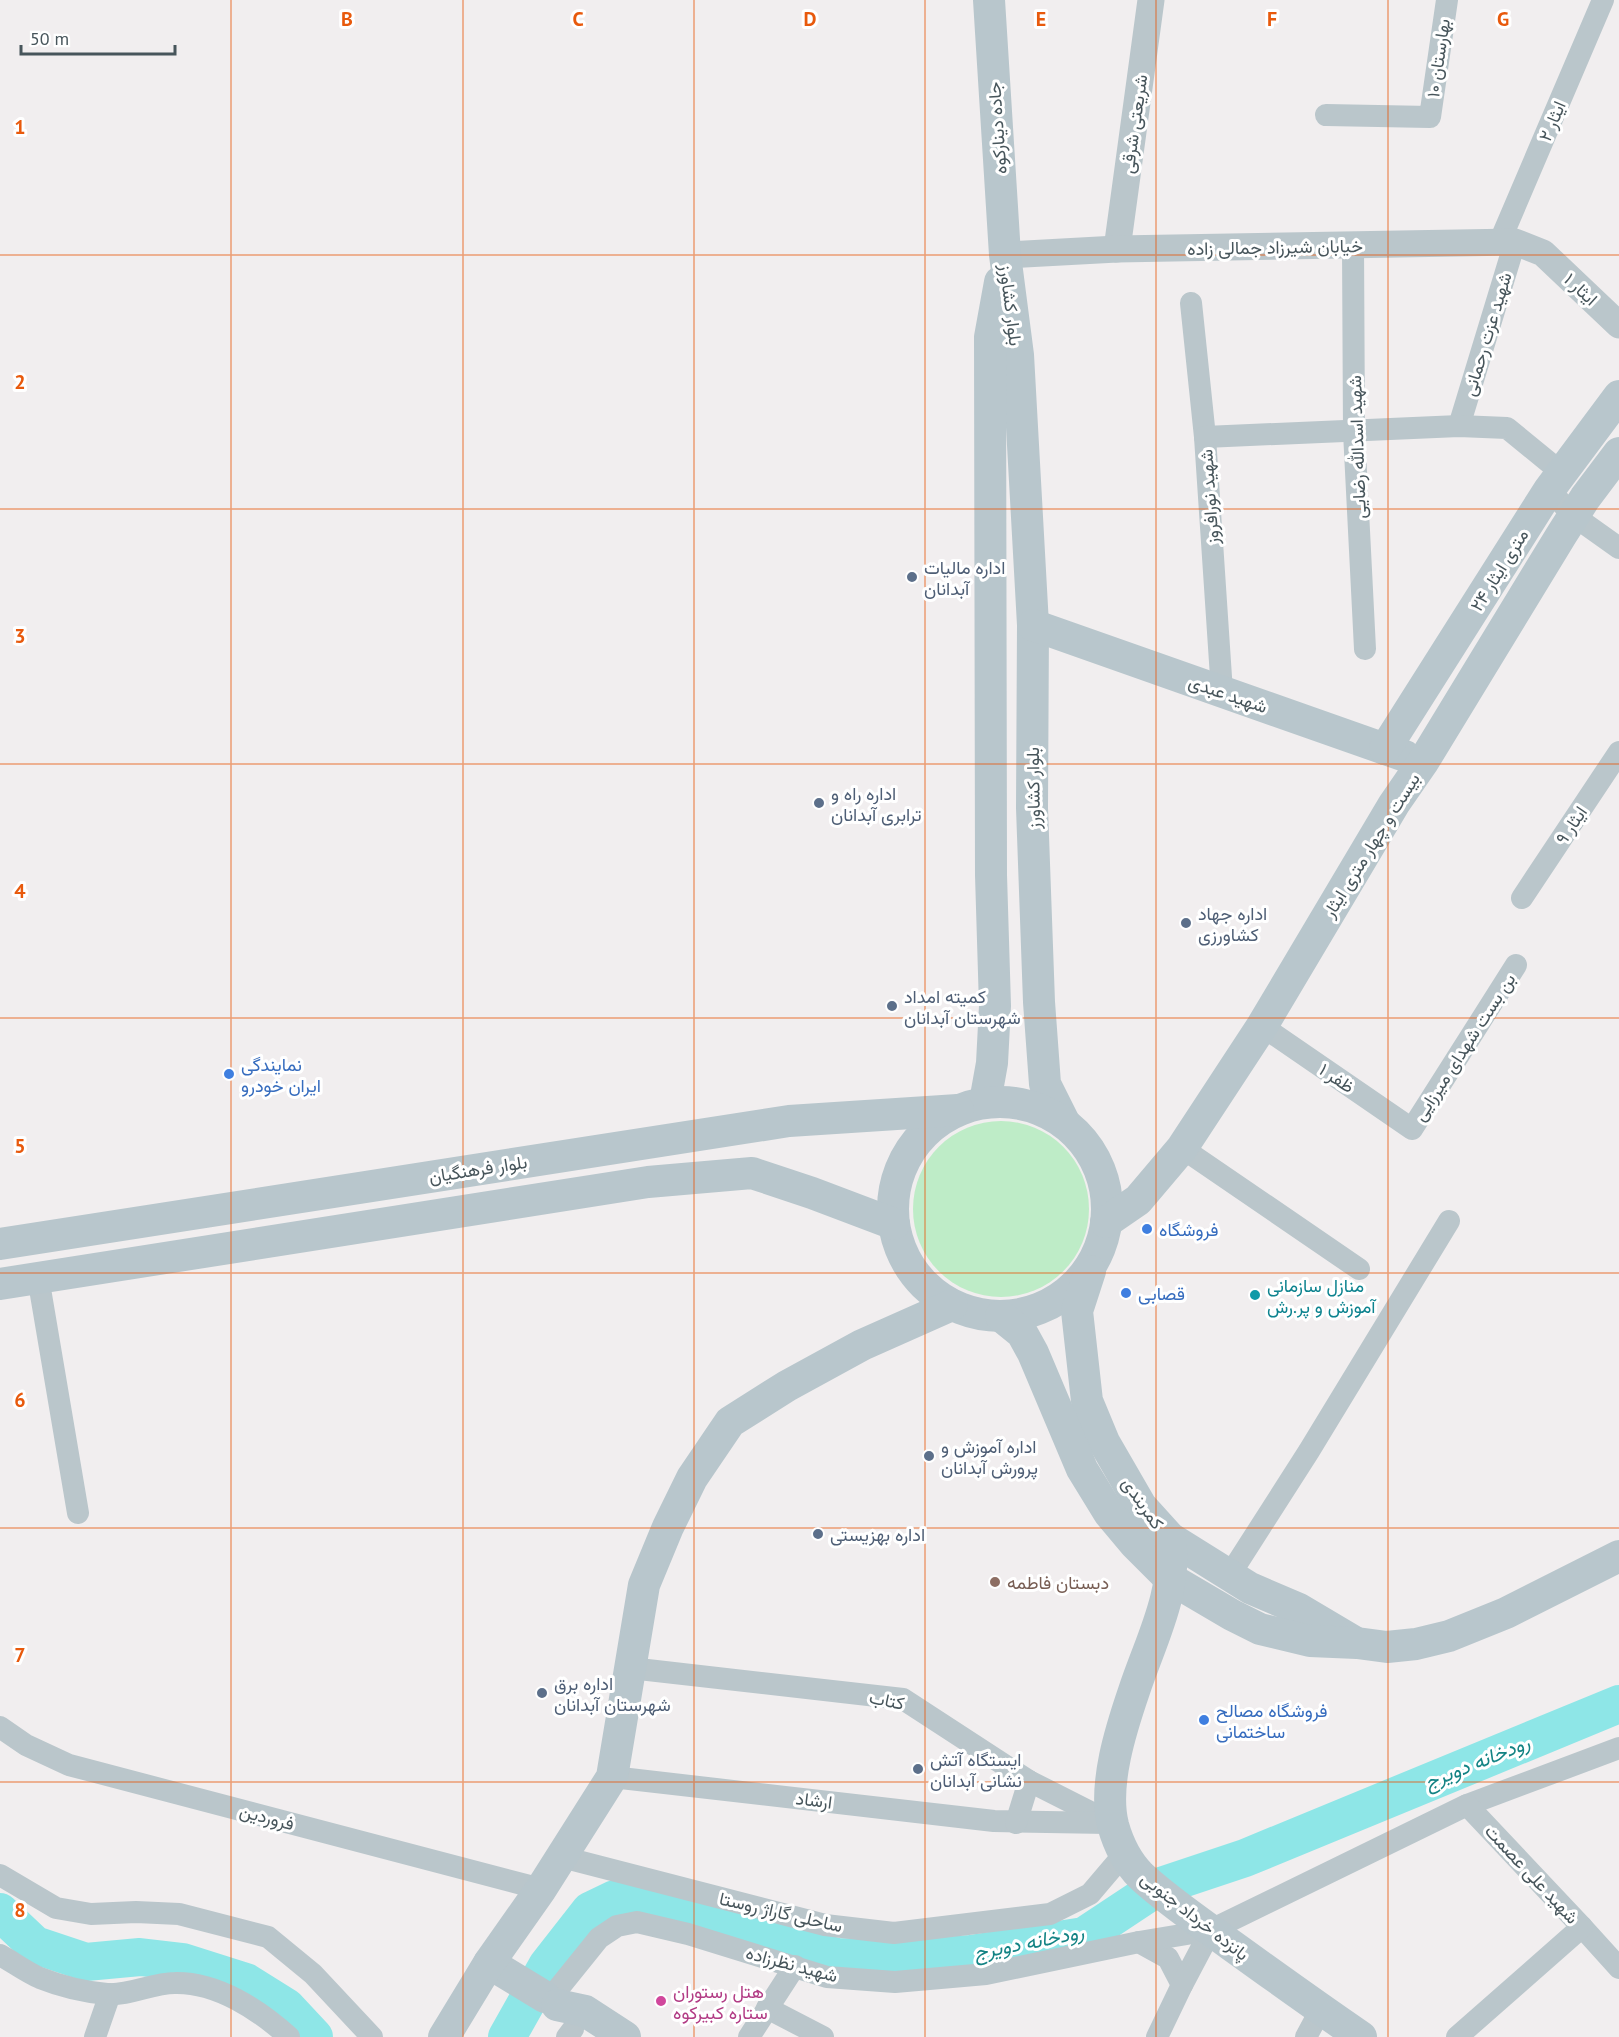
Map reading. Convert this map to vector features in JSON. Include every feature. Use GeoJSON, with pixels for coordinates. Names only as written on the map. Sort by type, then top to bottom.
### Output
{"type":"FeatureCollection","features":[{"type":"Feature","properties":{"kind":"main road","name":"جاده دینارکوه"},"geometry":{"type":"LineString","coordinates":[[989,0],[1005,255]]}},
{"type":"Feature","properties":{"kind":"main road","name":"بلوار کشاورز"},"geometry":{"type":"LineString","coordinates":[[1005,255],[1018,355],[1033,625],[1032,808],[1039,1002],[1045,1084],[1064,1122]]}},
{"type":"Feature","properties":{"kind":"main road","name":"بلوار کشاورز"},"geometry":{"type":"LineString","coordinates":[[971,1106],[992,1063],[994,1038],[991,875],[990,337],[1005,255]]}},
{"type":"Feature","properties":{"kind":"main road","name":"۲۴ متری ایثار"},"geometry":{"type":"LineString","coordinates":[[1385,749],[1549,491],[1619,396]]}},
{"type":"Feature","properties":{"kind":"main road","name":"بیست و چهار متری ایثار"},"geometry":{"type":"LineString","coordinates":[[1106,1222],[1138,1200],[1182,1148],[1262,1026],[1394,804],[1423,762],[1574,516],[1619,453]]}},
{"type":"Feature","properties":{"kind":"main road"},"geometry":{"type":"LineString","coordinates":[[1549,491],[1559,487],[1567,499],[1574,500],[1574,516]]}},
{"type":"Feature","properties":{"kind":"main road","name":"شهید عبدی"},"geometry":{"type":"LineString","coordinates":[[1033,625],[1423,762]]}},
{"type":"Feature","properties":{"kind":"main road"},"geometry":{"type":"LineString","coordinates":[[991,821],[999,831],[1009,837],[1020,837],[1028,827],[1032,808]]}},
{"type":"Feature","properties":{"kind":"main road"},"geometry":{"type":"LineString","coordinates":[[991,875],[999,859],[1012,854],[1024,858],[1035,873]]}},
{"type":"Feature","properties":{"kind":"main road"},"geometry":{"type":"LineString","coordinates":[[1013,1102],[1040,1109],[1064,1122],[1084,1142],[1099,1167],[1106,1194],[1106,1222],[1102,1242],[1080,1280],[1064,1295],[1044,1306],[1023,1314],[1001,1316],[967,1312],[931,1291],[913,1272],[901,1249],[894,1224],[894,1196],[900,1169],[914,1144],[934,1124],[971,1106],[1013,1102]]}},
{"type":"Feature","properties":{"kind":"main road","name":"بلوار فرهنگیان"},"geometry":{"type":"LineString","coordinates":[[10,1242],[789,1121],[971,1106]]}},
{"type":"Feature","properties":{"kind":"main road"},"geometry":{"type":"LineString","coordinates":[[10,1242],[21,1280],[648,1182],[752,1173],[894,1224]]}},
{"type":"Feature","properties":{"kind":"main road","name":"کمربندی"},"geometry":{"type":"LineString","coordinates":[[1093,1261],[1077,1311],[1087,1401],[1104,1442],[1141,1506],[1170,1538],[1229,1576],[1299,1609],[1357,1643]]}},
{"type":"Feature","properties":{"kind":"main road"},"geometry":{"type":"LineString","coordinates":[[444,2037],[489,1963],[541,1889],[612,1777],[645,1585],[668,1527],[692,1478],[730,1422],[787,1386],[862,1345],[952,1305]]}},
{"type":"Feature","properties":{"kind":"main road","name":"کمربندی"},"geometry":{"type":"LineString","coordinates":[[1001,1316],[1022,1333],[1033,1353],[1082,1469],[1109,1513],[1134,1544],[1169,1578],[1260,1629],[1310,1641],[1387,1647],[1416,1644],[1449,1636],[1506,1613],[1619,1556]]}},
{"type":"Feature","properties":{"kind":"main road"},"geometry":{"type":"LineString","coordinates":[[1132,1864],[1112,1823],[1111,1784],[1120,1734],[1164,1611],[1171,1560],[1170,1538]]}},
{"type":"Feature","properties":{"kind":"main road","name":"پانزده خرداد جنوبی"},"geometry":{"type":"LineString","coordinates":[[1132,1864],[1170,1899],[1211,1930],[1361,2037]]}},
{"type":"Feature","properties":{"kind":"main road"},"geometry":{"type":"LineString","coordinates":[[489,1963],[556,2012],[585,2011],[625,2037]]}},
{"type":"Feature","properties":{"kind":"street","name":"شریعتی شرقی"},"geometry":{"type":"LineString","coordinates":[[1117,249],[1151,0]]}},
{"type":"Feature","properties":{"kind":"street","name":"بهارستان ۱۰"},"geometry":{"type":"LineString","coordinates":[[1326,115],[1430,117],[1447,0]]}},
{"type":"Feature","properties":{"kind":"street","name":"ایثار ۲"},"geometry":{"type":"LineString","coordinates":[[1508,242],[1604,0]]}},
{"type":"Feature","properties":{"kind":"street","name":"خیابان شیرزاد جمالی زاده"},"geometry":{"type":"LineString","coordinates":[[1005,255],[1117,249],[1508,242],[1543,253]]}},
{"type":"Feature","properties":{"kind":"street","name":"شهید عزت رحمانی"},"geometry":{"type":"LineString","coordinates":[[1459,426],[1508,242]]}},
{"type":"Feature","properties":{"kind":"street","name":"شهید اسدالله رضایی"},"geometry":{"type":"LineString","coordinates":[[1353,246],[1354,432],[1365,649]]}},
{"type":"Feature","properties":{"kind":"street","name":"ایثار ۱"},"geometry":{"type":"LineString","coordinates":[[1543,253],[1619,325]]}},
{"type":"Feature","properties":{"kind":"street","name":"شهید نورافروز"},"geometry":{"type":"LineString","coordinates":[[1191,303],[1205,437],[1222,692]]}},
{"type":"Feature","properties":{"kind":"street"},"geometry":{"type":"LineString","coordinates":[[1205,437],[1459,426],[1507,428],[1549,491]]}},
{"type":"Feature","properties":{"kind":"street"},"geometry":{"type":"LineString","coordinates":[[1574,516],[1619,548]]}},
{"type":"Feature","properties":{"kind":"street","name":"ایثار ۹"},"geometry":{"type":"LineString","coordinates":[[1522,898],[1619,752]]}},
{"type":"Feature","properties":{"kind":"street","name":"بن بست شهدای میرزایی"},"geometry":{"type":"LineString","coordinates":[[1412,1129],[1516,965]]}},
{"type":"Feature","properties":{"kind":"street","name":"ظفر ۱"},"geometry":{"type":"LineString","coordinates":[[1262,1026],[1412,1129]]}},
{"type":"Feature","properties":{"kind":"street"},"geometry":{"type":"LineString","coordinates":[[1182,1148],[1359,1269]]}},
{"type":"Feature","properties":{"kind":"street"},"geometry":{"type":"LineString","coordinates":[[1229,1576],[1310,1451],[1449,1221]]}},
{"type":"Feature","properties":{"kind":"street"},"geometry":{"type":"LineString","coordinates":[[21,1280],[78,1513]]}},
{"type":"Feature","properties":{"kind":"street","name":"کتاب"},"geometry":{"type":"LineString","coordinates":[[630,1668],[903,1699],[1029,1781],[1112,1823]]}},
{"type":"Feature","properties":{"kind":"street","name":"فروردین"},"geometry":{"type":"LineString","coordinates":[[0,1727],[26,1745],[69,1765],[541,1889]]}},
{"type":"Feature","properties":{"kind":"street","name":"شهید نظرزاده"},"geometry":{"type":"LineString","coordinates":[[556,2012],[599,1938],[617,1926],[637,1922],[688,1934],[827,1977],[895,1982],[986,1974],[1139,1942],[1211,1930],[1467,1805],[1619,1748]]}},
{"type":"Feature","properties":{"kind":"street","name":"ارشاد"},"geometry":{"type":"LineString","coordinates":[[612,1777],[1016,1823],[1112,1823]]}},
{"type":"Feature","properties":{"kind":"street"},"geometry":{"type":"LineString","coordinates":[[1016,1823],[1029,1781]]}},
{"type":"Feature","properties":{"kind":"street","name":"شهید علی عصمت"},"geometry":{"type":"LineString","coordinates":[[1457,2037],[1582,1927],[1467,1805]]}},
{"type":"Feature","properties":{"kind":"street","name":"ساحلی گاراژ روستا"},"geometry":{"type":"LineString","coordinates":[[562,1857],[825,1925],[894,1933],[1050,1914],[1090,1894],[1132,1864]]}},
{"type":"Feature","properties":{"kind":"street"},"geometry":{"type":"LineString","coordinates":[[0,1875],[56,1908],[91,1914],[136,1912],[179,1914],[268,1937],[313,1974],[372,2037]]}},
{"type":"Feature","properties":{"kind":"street"},"geometry":{"type":"LineString","coordinates":[[1582,1927],[1619,1968]]}},
{"type":"Feature","properties":{"kind":"street"},"geometry":{"type":"LineString","coordinates":[[1157,2037],[1211,1930]]}},
{"type":"Feature","properties":{"kind":"street"},"geometry":{"type":"LineString","coordinates":[[1139,1942],[1168,1958],[1182,1985]]}},
{"type":"Feature","properties":{"kind":"street"},"geometry":{"type":"LineString","coordinates":[[0,1955],[39,1977],[90,1991],[110,1994],[175,1983],[210,1989],[241,2001],[289,2037]]}},
{"type":"Feature","properties":{"kind":"street"},"geometry":{"type":"LineString","coordinates":[[749,2037],[795,1966]]}},
{"type":"Feature","properties":{"kind":"street"},"geometry":{"type":"LineString","coordinates":[[95,2037],[110,1994]]}},
{"type":"Feature","properties":{"kind":"street"},"geometry":{"type":"LineString","coordinates":[[767,2008],[823,2037]]}},
{"type":"Feature","properties":{"kind":"street"},"geometry":{"type":"LineString","coordinates":[[1306,2037],[1321,2009]]}},
{"type":"Feature","properties":{"kind":"green space"},"geometry":{"type":"Polygon","coordinates":[[[1001,1121],[1035,1128],[1050,1136],[1063,1147],[1074,1160],[1082,1175],[1089,1209],[1082,1243],[1074,1258],[1063,1271],[1050,1282],[1035,1290],[1001,1297],[967,1290],[952,1282],[939,1271],[928,1258],[920,1243],[913,1209],[920,1175],[928,1160],[939,1147],[952,1136],[967,1128],[1001,1121]]]}},
{"type":"Feature","properties":{"kind":"waterway","name":"رودخانه دویرج"},"geometry":{"type":"LineString","coordinates":[[507,2037],[547,1966],[590,1911],[615,1899],[649,1903],[837,1957],[903,1959],[971,1954],[1084,1936],[1158,1887],[1245,1858],[1619,1704]]}},
{"type":"Feature","properties":{"kind":"waterway","name":"رودخانه دویرج"},"geometry":{"type":"LineString","coordinates":[[0,1912],[35,1945],[86,1962],[140,1957],[183,1962],[246,1982],[286,2007],[314,2037]]}},
{"type":"Feature","properties":{"kind":"place","name":"اداره مالیات آبدانان"},"geometry":{"type":"Point","coordinates":[912,577]}},
{"type":"Feature","properties":{"kind":"place","name":"اداره راه و ترابری آبدانان"},"geometry":{"type":"Point","coordinates":[819,803]}},
{"type":"Feature","properties":{"kind":"place","name":"اداره جهاد کشاورزی"},"geometry":{"type":"Point","coordinates":[1186,923]}},
{"type":"Feature","properties":{"kind":"place","name":"کمیته امداد شهرستان آبدانان"},"geometry":{"type":"Point","coordinates":[892,1006]}},
{"type":"Feature","properties":{"kind":"place","name":"نمایندگی ایران خودرو"},"geometry":{"type":"Point","coordinates":[229,1074]}},
{"type":"Feature","properties":{"kind":"place","name":"فروشگاه"},"geometry":{"type":"Point","coordinates":[1147,1229]}},
{"type":"Feature","properties":{"kind":"place","name":"قصابی"},"geometry":{"type":"Point","coordinates":[1126,1293]}},
{"type":"Feature","properties":{"kind":"place","name":"منازل سازمانی آموزش و پر.رش"},"geometry":{"type":"Point","coordinates":[1255,1295]}},
{"type":"Feature","properties":{"kind":"place","name":"اداره آموزش و پرورش آبدانان"},"geometry":{"type":"Point","coordinates":[929,1456]}},
{"type":"Feature","properties":{"kind":"place","name":"اداره بهزیستی"},"geometry":{"type":"Point","coordinates":[818,1534]}},
{"type":"Feature","properties":{"kind":"place","name":"دبستان فاطمه"},"geometry":{"type":"Point","coordinates":[995,1582]}},
{"type":"Feature","properties":{"kind":"place","name":"اداره برق شهرستان آبدانان"},"geometry":{"type":"Point","coordinates":[542,1693]}},
{"type":"Feature","properties":{"kind":"place","name":"فروشگاه مصالح ساختمانی"},"geometry":{"type":"Point","coordinates":[1204,1720]}},
{"type":"Feature","properties":{"kind":"place","name":"ایستگاه آتش نشانی آبدانان"},"geometry":{"type":"Point","coordinates":[918,1769]}},
{"type":"Feature","properties":{"kind":"place","name":"هتل رستوران ستاره کبیرکوه"},"geometry":{"type":"Point","coordinates":[661,2001]}}]}
